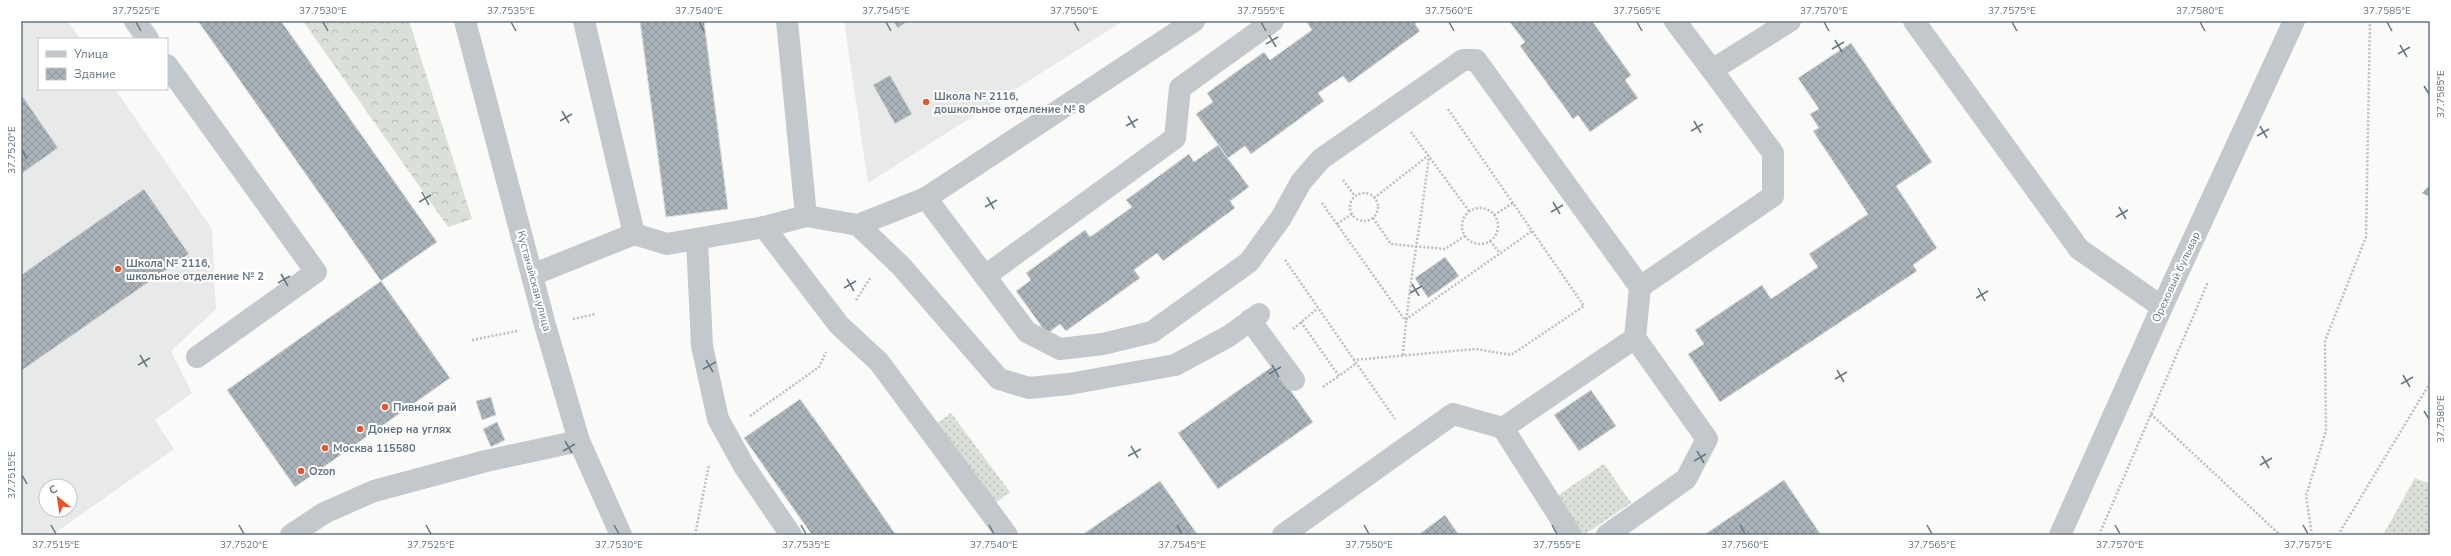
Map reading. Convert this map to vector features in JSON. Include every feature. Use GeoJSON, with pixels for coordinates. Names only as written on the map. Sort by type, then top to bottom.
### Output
{"type":"FeatureCollection","features":[{"type":"Feature","properties":{"kind":"street"},"geometry":{"type":"LineString","coordinates":[[135,21],[147,38]]}},
{"type":"Feature","properties":{"kind":"street","name":"Кустанайская улица"},"geometry":{"type":"LineString","coordinates":[[465,21],[532,275],[579,441],[622,535]]}},
{"type":"Feature","properties":{"kind":"street"},"geometry":{"type":"LineString","coordinates":[[584,21],[634,234]]}},
{"type":"Feature","properties":{"kind":"street"},"geometry":{"type":"LineString","coordinates":[[787,21],[806,216]]}},
{"type":"Feature","properties":{"kind":"street"},"geometry":{"type":"LineString","coordinates":[[532,275],[634,234],[667,244],[697,240],[806,216],[858,224],[926,198],[1194,21]]}},
{"type":"Feature","properties":{"kind":"street"},"geometry":{"type":"LineString","coordinates":[[985,276],[1175,138],[1180,88],[1272,21]]}},
{"type":"Feature","properties":{"kind":"street"},"geometry":{"type":"LineString","coordinates":[[1640,287],[1774,196],[1773,153],[1675,21]]}},
{"type":"Feature","properties":{"kind":"street"},"geometry":{"type":"LineString","coordinates":[[1712,70],[1790,21]]}},
{"type":"Feature","properties":{"kind":"street"},"geometry":{"type":"LineString","coordinates":[[1914,21],[2079,249],[2162,307]]}},
{"type":"Feature","properties":{"kind":"street","name":"Ореховый бульвар"},"geometry":{"type":"LineString","coordinates":[[2060,535],[2162,307],[2294,21]]}},
{"type":"Feature","properties":{"kind":"street"},"geometry":{"type":"LineString","coordinates":[[926,198],[1027,332],[1060,349],[1103,344],[1152,332],[1248,262],[1281,218],[1301,182],[1321,159],[1463,60],[1476,60],[1640,287],[1635,338],[1707,439],[1686,479],[1607,535]]}},
{"type":"Feature","properties":{"kind":"street"},"geometry":{"type":"LineString","coordinates":[[168,67],[316,272],[197,357]]}},
{"type":"Feature","properties":{"kind":"street"},"geometry":{"type":"LineString","coordinates":[[858,224],[888,253],[999,379],[1029,388],[1069,384],[1175,365],[1229,336],[1255,317],[1294,380]]}},
{"type":"Feature","properties":{"kind":"street"},"geometry":{"type":"LineString","coordinates":[[764,226],[839,326],[879,362],[1007,535]]}},
{"type":"Feature","properties":{"kind":"street"},"geometry":{"type":"LineString","coordinates":[[697,240],[702,346],[718,419],[744,466],[791,535]]}},
{"type":"Feature","properties":{"kind":"street"},"geometry":{"type":"LineString","coordinates":[[1502,428],[1635,338]]}},
{"type":"Feature","properties":{"kind":"street"},"geometry":{"type":"LineString","coordinates":[[1283,535],[1453,414],[1502,428],[1572,535]]}},
{"type":"Feature","properties":{"kind":"street"},"geometry":{"type":"LineString","coordinates":[[291,535],[324,513],[374,491],[486,461],[579,441]]}},
{"type":"Feature","properties":{"kind":"path"},"geometry":{"type":"LineString","coordinates":[[2312,535],[2306,496],[2326,431],[2325,341],[2366,237],[2370,21]]}},
{"type":"Feature","properties":{"kind":"path"},"geometry":{"type":"LineString","coordinates":[[1353,360],[1476,349],[1511,355],[1584,306],[1448,109],[1442,112]]}},
{"type":"Feature","properties":{"kind":"path"},"geometry":{"type":"LineString","coordinates":[[1406,136],[1418,128]]}},
{"type":"Feature","properties":{"kind":"path"},"geometry":{"type":"LineString","coordinates":[[1412,131],[1469,211]]}},
{"type":"Feature","properties":{"kind":"path"},"geometry":{"type":"LineString","coordinates":[[1374,198],[1429,155]]}},
{"type":"Feature","properties":{"kind":"path"},"geometry":{"type":"LineString","coordinates":[[1403,356],[1405,320],[1410,280],[1418,247],[1429,155]]}},
{"type":"Feature","properties":{"kind":"path"},"geometry":{"type":"LineString","coordinates":[[1337,184],[1349,175]]}},
{"type":"Feature","properties":{"kind":"path"},"geometry":{"type":"LineString","coordinates":[[1343,179],[1355,196]]}},
{"type":"Feature","properties":{"kind":"path"},"geometry":{"type":"LineString","coordinates":[[1364,193],[1374,198],[1378,202],[1378,211],[1373,218],[1364,221],[1356,219],[1352,214],[1350,203],[1355,196],[1364,193]]}},
{"type":"Feature","properties":{"kind":"path"},"geometry":{"type":"LineString","coordinates":[[1318,196],[1405,320]]}},
{"type":"Feature","properties":{"kind":"path"},"geometry":{"type":"LineString","coordinates":[[1494,215],[1513,202]]}},
{"type":"Feature","properties":{"kind":"path"},"geometry":{"type":"LineString","coordinates":[[1478,208],[1487,209],[1494,215],[1497,229],[1490,241],[1481,244],[1472,243],[1465,236],[1462,228],[1463,218],[1469,211],[1478,208]]}},
{"type":"Feature","properties":{"kind":"path"},"geometry":{"type":"LineString","coordinates":[[1337,224],[1352,214]]}},
{"type":"Feature","properties":{"kind":"path"},"geometry":{"type":"LineString","coordinates":[[1373,218],[1392,244],[1445,249],[1465,236]]}},
{"type":"Feature","properties":{"kind":"path"},"geometry":{"type":"LineString","coordinates":[[1405,320],[1532,231]]}},
{"type":"Feature","properties":{"kind":"path"},"geometry":{"type":"LineString","coordinates":[[1490,241],[1500,253]]}},
{"type":"Feature","properties":{"kind":"path"},"geometry":{"type":"LineString","coordinates":[[696,535],[718,419],[751,416],[820,367],[839,326],[888,253]]}},
{"type":"Feature","properties":{"kind":"path"},"geometry":{"type":"LineString","coordinates":[[1282,255],[1353,360],[1412,443]]}},
{"type":"Feature","properties":{"kind":"path"},"geometry":{"type":"LineString","coordinates":[[1300,322],[1339,376],[1356,364]]}},
{"type":"Feature","properties":{"kind":"path"},"geometry":{"type":"LineString","coordinates":[[2338,535],[2430,383]]}},
{"type":"Feature","properties":{"kind":"path"},"geometry":{"type":"LineString","coordinates":[[2151,414],[2280,535]]}},
{"type":"Feature","properties":{"kind":"shaded area","name":"Школа № 2116, школьное отделение № 2"},"geometry":{"type":"Polygon","coordinates":[[[21,21],[68,21],[79,38],[38,38],[38,90],[116,90],[212,229],[216,309],[171,351],[192,393],[155,420],[174,449],[78,517],[78,478],[38,478],[38,518],[76,518],[52,535],[21,535],[21,21]]]}},
{"type":"Feature","properties":{"kind":"shaded area","name":"Школа № 2116, дошкольное отделение № 8"},"geometry":{"type":"Polygon","coordinates":[[[844,21],[1123,21],[868,183],[844,21]]]}},
{"type":"Feature","properties":{"kind":"green space"},"geometry":{"type":"Polygon","coordinates":[[[303,21],[409,21],[472,219],[448,227],[303,21]]]}},
{"type":"Feature","properties":{"kind":"green space"},"geometry":{"type":"Polygon","coordinates":[[[951,413],[1010,492],[994,504],[935,425],[951,413]]]}},
{"type":"Feature","properties":{"kind":"green space"},"geometry":{"type":"Polygon","coordinates":[[[1604,464],[1631,503],[1584,535],[1557,496],[1604,464]]]}},
{"type":"Feature","properties":{"kind":"green space"},"geometry":{"type":"Polygon","coordinates":[[[2415,478],[2430,484],[2430,535],[2383,535],[2415,478]]]}},
{"type":"Feature","properties":{"kind":"building"},"geometry":{"type":"Polygon","coordinates":[[[198,21],[281,21],[437,242],[381,281],[198,21]]]}},
{"type":"Feature","properties":{"kind":"building"},"geometry":{"type":"Polygon","coordinates":[[[640,21],[704,21],[728,209],[666,217],[640,21]]]}},
{"type":"Feature","properties":{"kind":"building"},"geometry":{"type":"Polygon","coordinates":[[[893,21],[908,21],[898,28],[893,21]]]}},
{"type":"Feature","properties":{"kind":"building"},"geometry":{"type":"Polygon","coordinates":[[[1306,21],[1418,21],[1415,24],[1420,31],[1349,83],[1343,76],[1318,93],[1324,101],[1251,154],[1245,146],[1228,158],[1196,114],[1213,102],[1207,93],[1264,52],[1270,60],[1312,30],[1306,21]]]}},
{"type":"Feature","properties":{"kind":"building"},"geometry":{"type":"Polygon","coordinates":[[[1509,21],[1592,21],[1631,75],[1625,80],[1638,98],[1590,132],[1578,115],[1573,119],[1520,46],[1525,42],[1509,21]]]}},
{"type":"Feature","properties":{"kind":"building"},"geometry":{"type":"Polygon","coordinates":[[[1851,43],[1932,162],[1896,186],[1937,248],[1913,265],[1917,271],[1720,402],[1688,354],[1704,344],[1695,330],[1762,285],[1771,299],[1818,267],[1809,254],[1868,214],[1813,131],[1819,128],[1810,114],[1819,109],[1798,78],[1851,43]]]}},
{"type":"Feature","properties":{"kind":"building"},"geometry":{"type":"Polygon","coordinates":[[[890,75],[912,114],[895,124],[873,85],[890,75]]]}},
{"type":"Feature","properties":{"kind":"building"},"geometry":{"type":"Polygon","coordinates":[[[21,94],[58,148],[21,174],[21,94]]]}},
{"type":"Feature","properties":{"kind":"building"},"geometry":{"type":"Polygon","coordinates":[[[1218,145],[1249,187],[1230,201],[1235,208],[1163,261],[1157,253],[1134,270],[1140,278],[1066,331],[1060,324],[1047,334],[1016,291],[1031,280],[1026,273],[1085,230],[1090,237],[1132,207],[1126,200],[1189,154],[1194,162],[1218,145]]]}},
{"type":"Feature","properties":{"kind":"building"},"geometry":{"type":"Polygon","coordinates":[[[2430,185],[2430,197],[2422,193],[2430,185]]]}},
{"type":"Feature","properties":{"kind":"building"},"geometry":{"type":"Polygon","coordinates":[[[144,189],[189,254],[21,371],[21,275],[144,189]]]}},
{"type":"Feature","properties":{"kind":"building"},"geometry":{"type":"Polygon","coordinates":[[[1445,257],[1459,276],[1428,298],[1415,278],[1445,257]]]}},
{"type":"Feature","properties":{"kind":"building"},"geometry":{"type":"Polygon","coordinates":[[[381,281],[450,378],[295,487],[227,390],[381,281]]]}},
{"type":"Feature","properties":{"kind":"building"},"geometry":{"type":"Polygon","coordinates":[[[1273,366],[1313,422],[1218,489],[1178,433],[1273,366]]]}},
{"type":"Feature","properties":{"kind":"building"},"geometry":{"type":"Polygon","coordinates":[[[1591,390],[1616,426],[1579,451],[1554,415],[1591,390]]]}},
{"type":"Feature","properties":{"kind":"building"},"geometry":{"type":"Polygon","coordinates":[[[491,397],[496,415],[482,420],[476,401],[491,397]]]}},
{"type":"Feature","properties":{"kind":"building"},"geometry":{"type":"Polygon","coordinates":[[[800,399],[896,535],[812,535],[744,438],[800,399]]]}},
{"type":"Feature","properties":{"kind":"building"},"geometry":{"type":"Polygon","coordinates":[[[497,422],[505,440],[491,447],[483,429],[497,422]]]}},
{"type":"Feature","properties":{"kind":"building"},"geometry":{"type":"Polygon","coordinates":[[[1784,480],[1821,535],[1704,535],[1738,512],[1784,480]]]}},
{"type":"Feature","properties":{"kind":"building"},"geometry":{"type":"Polygon","coordinates":[[[1160,481],[1197,534],[1082,535],[1160,481]]]}},
{"type":"Feature","properties":{"kind":"building"},"geometry":{"type":"Polygon","coordinates":[[[1445,515],[1459,535],[1418,535],[1445,515]]]}},
{"type":"Feature","properties":{"kind":"place","name":"Школа № 2116, дошкольное отделение № 8"},"geometry":{"type":"Point","coordinates":[926,102]}},
{"type":"Feature","properties":{"kind":"place","name":"Школа № 2116, школьное отделение № 2"},"geometry":{"type":"Point","coordinates":[118,269]}},
{"type":"Feature","properties":{"kind":"place","name":"Пивной рай"},"geometry":{"type":"Point","coordinates":[385,407]}},
{"type":"Feature","properties":{"kind":"place","name":"Донер на углях"},"geometry":{"type":"Point","coordinates":[360,429]}},
{"type":"Feature","properties":{"kind":"place","name":"Москва 115580"},"geometry":{"type":"Point","coordinates":[325,448]}},
{"type":"Feature","properties":{"kind":"place","name":"Ozon"},"geometry":{"type":"Point","coordinates":[301,471]}}]}
